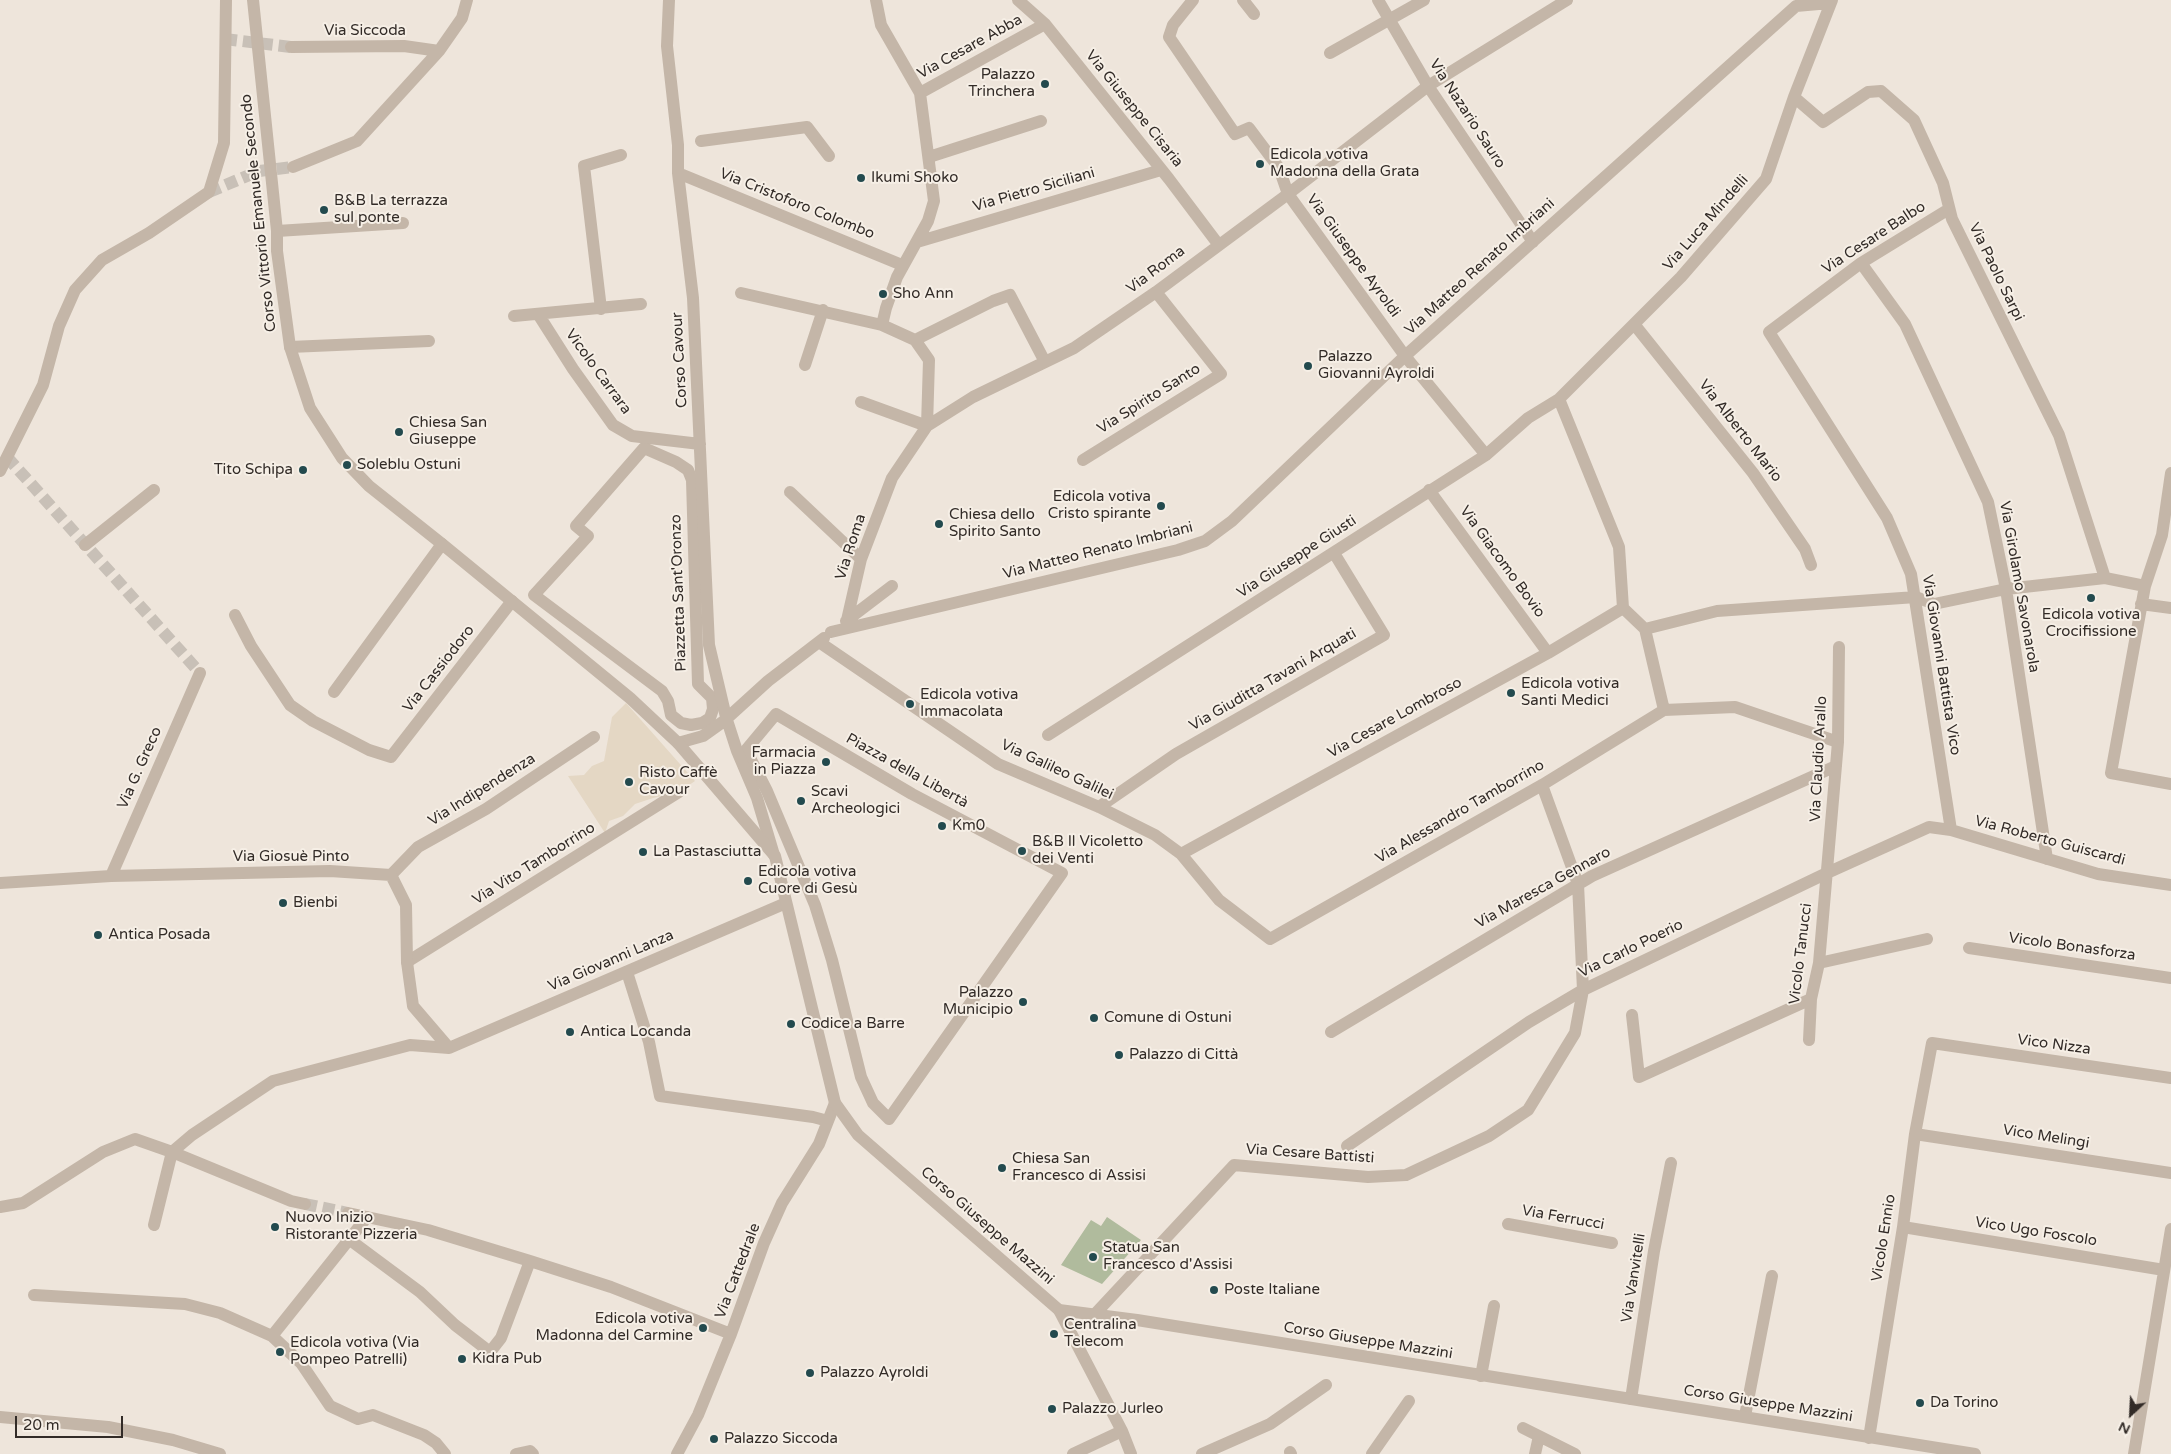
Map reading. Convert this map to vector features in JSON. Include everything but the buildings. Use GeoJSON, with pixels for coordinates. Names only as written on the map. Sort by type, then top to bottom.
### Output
{"type":"FeatureCollection","features":[{"type":"Feature","properties":{"kind":"street"},"geometry":{"type":"LineString","coordinates":[[0,471],[43,385],[59,326],[75,290],[102,260],[149,233],[209,192],[224,143],[226,0]]}},
{"type":"Feature","properties":{"kind":"street","name":"Corso Vittorio Emanuele Secondo"},"geometry":{"type":"LineString","coordinates":[[253,0],[277,231],[277,251],[290,347],[310,408],[342,458],[369,486],[512,600]]}},
{"type":"Feature","properties":{"kind":"street"},"geometry":{"type":"LineString","coordinates":[[293,167],[357,141],[439,51],[462,18],[468,0]]}},
{"type":"Feature","properties":{"kind":"street","name":"Corso Cavour"},"geometry":{"type":"LineString","coordinates":[[669,0],[667,46],[678,145],[678,173],[693,298],[709,645],[726,717],[737,751],[757,798],[774,856]]}},
{"type":"Feature","properties":{"kind":"street"},"geometry":{"type":"LineString","coordinates":[[876,0],[881,25],[920,93]]}},
{"type":"Feature","properties":{"kind":"street","name":"Via Giuseppe Cisaria"},"geometry":{"type":"LineString","coordinates":[[1018,0],[1045,24],[1218,244]]}},
{"type":"Feature","properties":{"kind":"street","name":"Via Giuseppe Ayroldi"},"geometry":{"type":"LineString","coordinates":[[1193,0],[1173,25],[1169,37],[1235,134],[1249,128],[1279,168],[1288,194],[1405,356],[1486,455]]}},
{"type":"Feature","properties":{"kind":"street"},"geometry":{"type":"LineString","coordinates":[[1243,0],[1254,14]]}},
{"type":"Feature","properties":{"kind":"street","name":"Via Nazario Sauro"},"geometry":{"type":"LineString","coordinates":[[1378,0],[1428,86],[1533,242]]}},
{"type":"Feature","properties":{"kind":"street"},"geometry":{"type":"LineString","coordinates":[[1330,53],[1424,0]]}},
{"type":"Feature","properties":{"kind":"street","name":"Via Roma"},"geometry":{"type":"LineString","coordinates":[[847,620],[861,559],[892,478],[927,426],[973,397],[1074,348],[1156,292],[1218,244],[1288,194],[1428,86],[1567,0]]}},
{"type":"Feature","properties":{"kind":"street","name":"Via Luca Mindelli"},"geometry":{"type":"LineString","coordinates":[[1559,399],[1681,277],[1766,179],[1794,97],[1831,2]]}},
{"type":"Feature","properties":{"kind":"street","name":"Via Matteo Renato Imbriani"},"geometry":{"type":"LineString","coordinates":[[831,632],[1178,550],[1205,541],[1232,522],[1405,356],[1796,6],[1831,2]]}},
{"type":"Feature","properties":{"kind":"street","name":"Via Cesare Abba"},"geometry":{"type":"LineString","coordinates":[[882,325],[886,308],[902,265],[928,221],[934,201],[920,93],[1045,24]]}},
{"type":"Feature","properties":{"kind":"street","name":"Via Siccoda"},"geometry":{"type":"LineString","coordinates":[[291,47],[404,46],[439,51]]}},
{"type":"Feature","properties":{"kind":"street","name":"Via Paolo Sarpi"},"geometry":{"type":"LineString","coordinates":[[1794,97],[1823,122],[1868,92],[1881,90],[1914,120],[1943,183],[1952,219],[2059,435],[2105,578]]}},
{"type":"Feature","properties":{"kind":"street"},"geometry":{"type":"LineString","coordinates":[[928,156],[1041,121]]}},
{"type":"Feature","properties":{"kind":"street"},"geometry":{"type":"LineString","coordinates":[[701,141],[807,127],[829,156]]}},
{"type":"Feature","properties":{"kind":"street"},"geometry":{"type":"LineString","coordinates":[[601,309],[584,166],[621,155]]}},
{"type":"Feature","properties":{"kind":"street","name":"Via Pietro Siciliani"},"geometry":{"type":"LineString","coordinates":[[917,242],[1161,170]]}},
{"type":"Feature","properties":{"kind":"street","name":"Via Cristoforo Colombo"},"geometry":{"type":"LineString","coordinates":[[678,173],[902,265]]}},
{"type":"Feature","properties":{"kind":"street","name":"Via Cesare Balbo"},"geometry":{"type":"LineString","coordinates":[[1769,332],[1861,262],[1949,209]]}},
{"type":"Feature","properties":{"kind":"street"},"geometry":{"type":"LineString","coordinates":[[277,231],[403,223]]}},
{"type":"Feature","properties":{"kind":"street","name":"Via Girolamo Savonarola"},"geometry":{"type":"LineString","coordinates":[[1861,262],[1904,324],[1988,502],[2006,589],[2047,859]]}},
{"type":"Feature","properties":{"kind":"street","name":"Via Spirito Santo"},"geometry":{"type":"LineString","coordinates":[[1083,460],[1220,374],[1156,292]]}},
{"type":"Feature","properties":{"kind":"street"},"geometry":{"type":"LineString","coordinates":[[741,293],[823,310],[882,325],[914,340],[929,360],[927,426],[861,402]]}},
{"type":"Feature","properties":{"kind":"street"},"geometry":{"type":"LineString","coordinates":[[914,340],[993,300],[1010,294],[1045,362]]}},
{"type":"Feature","properties":{"kind":"street"},"geometry":{"type":"LineString","coordinates":[[514,316],[641,304]]}},
{"type":"Feature","properties":{"kind":"street"},"geometry":{"type":"LineString","coordinates":[[805,365],[823,310]]}},
{"type":"Feature","properties":{"kind":"street","name":"Vicolo Carrara"},"geometry":{"type":"LineString","coordinates":[[538,314],[573,369],[613,425],[632,436],[700,444]]}},
{"type":"Feature","properties":{"kind":"street","name":"Via Alberto Mario"},"geometry":{"type":"LineString","coordinates":[[1634,324],[1753,473],[1806,549],[1811,565]]}},
{"type":"Feature","properties":{"kind":"street","name":"Via Giovanni Battista Vico"},"geometry":{"type":"LineString","coordinates":[[1769,332],[1887,518],[1911,574],[1951,830]]}},
{"type":"Feature","properties":{"kind":"street"},"geometry":{"type":"LineString","coordinates":[[290,347],[429,341]]}},
{"type":"Feature","properties":{"kind":"street"},"geometry":{"type":"LineString","coordinates":[[1559,399],[1619,547],[1624,608],[1645,629],[1664,710],[1735,707],[1838,742]]}},
{"type":"Feature","properties":{"kind":"street","name":"Via Giuseppe Giusti"},"geometry":{"type":"LineString","coordinates":[[1048,736],[1486,455],[1528,418],[1559,399]]}},
{"type":"Feature","properties":{"kind":"street","name":"Piazzetta Sant'Oronzo"},"geometry":{"type":"LineString","coordinates":[[644,448],[676,462],[688,470],[692,480],[698,684],[712,698],[713,709],[710,718],[702,723],[691,725],[681,723],[671,715],[668,701],[662,691],[534,595],[588,536],[576,526],[644,448]]}},
{"type":"Feature","properties":{"kind":"street"},"geometry":{"type":"LineString","coordinates":[[2171,473],[2162,535],[2141,604],[2111,773],[2171,784]]}},
{"type":"Feature","properties":{"kind":"street"},"geometry":{"type":"LineString","coordinates":[[85,545],[154,490]]}},
{"type":"Feature","properties":{"kind":"street","name":"Via Giacomo Bovio"},"geometry":{"type":"LineString","coordinates":[[1429,490],[1548,652]]}},
{"type":"Feature","properties":{"kind":"street"},"geometry":{"type":"LineString","coordinates":[[790,492],[861,559]]}},
{"type":"Feature","properties":{"kind":"street"},"geometry":{"type":"LineString","coordinates":[[334,692],[442,544]]}},
{"type":"Feature","properties":{"kind":"street","name":"Via Giuditta Tavani Arquati"},"geometry":{"type":"LineString","coordinates":[[1099,807],[1176,754],[1384,634],[1334,553]]}},
{"type":"Feature","properties":{"kind":"street"},"geometry":{"type":"LineString","coordinates":[[1645,629],[1718,611],[1916,597],[1934,604],[2006,589],[2105,578],[2145,586]]}},
{"type":"Feature","properties":{"kind":"street"},"geometry":{"type":"LineString","coordinates":[[678,743],[703,736],[724,721],[726,717],[768,680],[892,586]]}},
{"type":"Feature","properties":{"kind":"street"},"geometry":{"type":"LineString","coordinates":[[512,600],[630,698],[678,743],[774,856],[835,1103]]}},
{"type":"Feature","properties":{"kind":"street","name":"Via Cassiodoro"},"geometry":{"type":"LineString","coordinates":[[235,615],[251,646],[290,705],[313,721],[369,750],[391,756],[512,600]]}},
{"type":"Feature","properties":{"kind":"street"},"geometry":{"type":"LineString","coordinates":[[2141,604],[2171,608]]}},
{"type":"Feature","properties":{"kind":"street","name":"Via Cesare Lombroso"},"geometry":{"type":"LineString","coordinates":[[1182,854],[1624,608]]}},
{"type":"Feature","properties":{"kind":"street","name":"Via Galileo Galilei"},"geometry":{"type":"LineString","coordinates":[[819,642],[998,764],[1099,807],[1155,835],[1182,854],[1219,900],[1270,939]]}},
{"type":"Feature","properties":{"kind":"street","name":"Via Claudio Arallo"},"geometry":{"type":"LineString","coordinates":[[1827,873],[1838,742],[1839,647]]}},
{"type":"Feature","properties":{"kind":"street","name":"Via G. Greco"},"geometry":{"type":"LineString","coordinates":[[110,876],[200,673]]}},
{"type":"Feature","properties":{"kind":"street","name":"Via Alessandro Tamborrino"},"geometry":{"type":"LineString","coordinates":[[1270,939],[1542,785],[1664,710]]}},
{"type":"Feature","properties":{"kind":"street","name":"Piazza della Libertà"},"geometry":{"type":"LineString","coordinates":[[776,714],[912,794],[1062,873],[889,1119],[873,1103],[861,1077],[832,960],[815,905],[767,791],[746,750],[776,714]]}},
{"type":"Feature","properties":{"kind":"street","name":"Via Indipendenza"},"geometry":{"type":"LineString","coordinates":[[391,875],[418,847],[470,819],[594,737]]}},
{"type":"Feature","properties":{"kind":"street","name":"Via Maresca Gennaro"},"geometry":{"type":"LineString","coordinates":[[1331,1032],[1592,876],[1836,766]]}},
{"type":"Feature","properties":{"kind":"street"},"geometry":{"type":"LineString","coordinates":[[1542,785],[1578,884],[1583,990]]}},
{"type":"Feature","properties":{"kind":"street","name":"Via Vito Tamborrino"},"geometry":{"type":"LineString","coordinates":[[407,962],[679,792]]}},
{"type":"Feature","properties":{"kind":"street","name":"Via Carlo Poerio"},"geometry":{"type":"LineString","coordinates":[[1347,1146],[1529,1022],[1583,990],[1827,873],[1928,827],[1951,830]]}},
{"type":"Feature","properties":{"kind":"street","name":"Via Roberto Guiscardi"},"geometry":{"type":"LineString","coordinates":[[1951,830],[2098,874],[2171,885]]}},
{"type":"Feature","properties":{"kind":"street","name":"Via Giosuè Pinto"},"geometry":{"type":"LineString","coordinates":[[0,883],[110,876],[330,871],[391,875]]}},
{"type":"Feature","properties":{"kind":"street","name":"Vicolo Tanucci"},"geometry":{"type":"LineString","coordinates":[[1809,1040],[1811,999],[1819,963],[1827,873]]}},
{"type":"Feature","properties":{"kind":"street"},"geometry":{"type":"LineString","coordinates":[[391,875],[406,906],[407,962],[413,1006],[449,1048]]}},
{"type":"Feature","properties":{"kind":"street","name":"Via Giovanni Lanza"},"geometry":{"type":"LineString","coordinates":[[449,1048],[786,903]]}},
{"type":"Feature","properties":{"kind":"street"},"geometry":{"type":"LineString","coordinates":[[1819,963],[1927,939]]}},
{"type":"Feature","properties":{"kind":"street","name":"Vicolo Bonasforza"},"geometry":{"type":"LineString","coordinates":[[1969,948],[2171,978]]}},
{"type":"Feature","properties":{"kind":"street"},"geometry":{"type":"LineString","coordinates":[[627,972],[649,1042],[660,1096],[813,1117],[828,1121]]}},
{"type":"Feature","properties":{"kind":"street","name":"Via Cesare Battisti"},"geometry":{"type":"LineString","coordinates":[[1095,1314],[1234,1165],[1368,1177],[1406,1175],[1489,1136],[1528,1110],[1575,1033],[1583,990]]}},
{"type":"Feature","properties":{"kind":"street"},"geometry":{"type":"LineString","coordinates":[[1632,1015],[1639,1077],[1811,999]]}},
{"type":"Feature","properties":{"kind":"street","name":"Vico Nizza"},"geometry":{"type":"LineString","coordinates":[[1932,1043],[2171,1078]]}},
{"type":"Feature","properties":{"kind":"street","name":"Vicolo Ennio"},"geometry":{"type":"LineString","coordinates":[[1869,1438],[1903,1227],[1915,1134],[1932,1043]]}},
{"type":"Feature","properties":{"kind":"street"},"geometry":{"type":"LineString","coordinates":[[154,1225],[172,1152],[192,1135],[273,1081],[410,1045],[449,1048]]}},
{"type":"Feature","properties":{"kind":"street","name":"Via Cattedrale"},"geometry":{"type":"LineString","coordinates":[[677,1454],[698,1415],[731,1334],[764,1243],[782,1203],[820,1144],[835,1103]]}},
{"type":"Feature","properties":{"kind":"street","name":"Corso Giuseppe Mazzini"},"geometry":{"type":"LineString","coordinates":[[835,1103],[858,1134],[1058,1310],[1095,1314],[1631,1398],[1975,1454]]}},
{"type":"Feature","properties":{"kind":"street","name":"Vico Melingi"},"geometry":{"type":"LineString","coordinates":[[1915,1134],[2171,1173]]}},
{"type":"Feature","properties":{"kind":"street"},"geometry":{"type":"LineString","coordinates":[[0,1207],[22,1203],[102,1152],[135,1139],[172,1152],[291,1201],[306,1204]]}},
{"type":"Feature","properties":{"kind":"street","name":"Via Vanvitelli"},"geometry":{"type":"LineString","coordinates":[[1631,1398],[1654,1251],[1671,1163]]}},
{"type":"Feature","properties":{"kind":"street"},"geometry":{"type":"LineString","coordinates":[[348,1213],[428,1230],[530,1261],[610,1287],[731,1334]]}},
{"type":"Feature","properties":{"kind":"street"},"geometry":{"type":"LineString","coordinates":[[272,1336],[367,1217]]}},
{"type":"Feature","properties":{"kind":"street","name":"Via Ferrucci"},"geometry":{"type":"LineString","coordinates":[[1508,1224],[1612,1243]]}},
{"type":"Feature","properties":{"kind":"street","name":"Vico Ugo Foscolo"},"geometry":{"type":"LineString","coordinates":[[1903,1227],[2164,1270]]}},
{"type":"Feature","properties":{"kind":"street"},"geometry":{"type":"LineString","coordinates":[[2134,1454],[2171,1229]]}},
{"type":"Feature","properties":{"kind":"street"},"geometry":{"type":"LineString","coordinates":[[350,1240],[420,1292],[456,1325],[490,1352],[501,1338],[530,1261]]}},
{"type":"Feature","properties":{"kind":"street"},"geometry":{"type":"LineString","coordinates":[[1745,1416],[1772,1276]]}},
{"type":"Feature","properties":{"kind":"street"},"geometry":{"type":"LineString","coordinates":[[34,1295],[185,1304],[220,1313],[272,1336],[301,1363],[330,1406],[358,1419],[373,1415],[424,1436],[436,1443],[445,1454]]}},
{"type":"Feature","properties":{"kind":"street"},"geometry":{"type":"LineString","coordinates":[[1481,1376],[1494,1306]]}},
{"type":"Feature","properties":{"kind":"street"},"geometry":{"type":"LineString","coordinates":[[1058,1310],[1122,1431],[1131,1454]]}},
{"type":"Feature","properties":{"kind":"street"},"geometry":{"type":"LineString","coordinates":[[1202,1454],[1270,1424],[1326,1384]]}},
{"type":"Feature","properties":{"kind":"street"},"geometry":{"type":"LineString","coordinates":[[1372,1454],[1409,1401]]}},
{"type":"Feature","properties":{"kind":"street"},"geometry":{"type":"LineString","coordinates":[[0,1417],[108,1427],[173,1440],[220,1454]]}},
{"type":"Feature","properties":{"kind":"street"},"geometry":{"type":"LineString","coordinates":[[1523,1428],[1575,1454]]}},
{"type":"Feature","properties":{"kind":"street"},"geometry":{"type":"LineString","coordinates":[[1073,1454],[1122,1431]]}},
{"type":"Feature","properties":{"kind":"street"},"geometry":{"type":"LineString","coordinates":[[1535,1454],[1539,1436]]}},
{"type":"Feature","properties":{"kind":"street"},"geometry":{"type":"LineString","coordinates":[[516,1454],[530,1451],[533,1454]]}},
{"type":"Feature","properties":{"kind":"green space"},"geometry":{"type":"Polygon","coordinates":[[[1107,1217],[1141,1240],[1102,1284],[1061,1265],[1091,1220],[1101,1226],[1107,1217]]]}},
{"type":"Feature","properties":{"kind":"shaded area"},"geometry":{"type":"Polygon","coordinates":[[[626,703],[695,781],[679,792],[635,804],[623,816],[609,821],[605,833],[568,776],[584,775],[592,766],[604,761],[612,717],[626,703]]]}},
{"type":"Feature","properties":{"kind":"tunnel"},"geometry":{"type":"LineString","coordinates":[[225,39],[291,47]]}},
{"type":"Feature","properties":{"kind":"tunnel"},"geometry":{"type":"LineString","coordinates":[[209,192],[259,171],[293,167]]}},
{"type":"Feature","properties":{"kind":"tunnel"},"geometry":{"type":"LineString","coordinates":[[7,457],[200,673]]}},
{"type":"Feature","properties":{"kind":"tunnel"},"geometry":{"type":"LineString","coordinates":[[305,1204],[348,1213]]}},
{"type":"Feature","properties":{"kind":"place","name":"Palazzo Trinchera"},"geometry":{"type":"Point","coordinates":[1045,84]}},
{"type":"Feature","properties":{"kind":"place","name":"Edicola votiva Madonna della Grata"},"geometry":{"type":"Point","coordinates":[1260,164]}},
{"type":"Feature","properties":{"kind":"place","name":"Ikumi Shoko"},"geometry":{"type":"Point","coordinates":[861,178]}},
{"type":"Feature","properties":{"kind":"place","name":"B&B La terrazza sul ponte"},"geometry":{"type":"Point","coordinates":[324,210]}},
{"type":"Feature","properties":{"kind":"place","name":"Sho Ann"},"geometry":{"type":"Point","coordinates":[883,294]}},
{"type":"Feature","properties":{"kind":"place","name":"Palazzo Giovanni Ayroldi"},"geometry":{"type":"Point","coordinates":[1308,366]}},
{"type":"Feature","properties":{"kind":"place","name":"Chiesa San Giuseppe"},"geometry":{"type":"Point","coordinates":[399,432]}},
{"type":"Feature","properties":{"kind":"place","name":"Soleblu Ostuni"},"geometry":{"type":"Point","coordinates":[347,465]}},
{"type":"Feature","properties":{"kind":"place","name":"Tito Schipa"},"geometry":{"type":"Point","coordinates":[303,470]}},
{"type":"Feature","properties":{"kind":"place","name":"Edicola votiva Cristo spirante"},"geometry":{"type":"Point","coordinates":[1161,506]}},
{"type":"Feature","properties":{"kind":"place","name":"Chiesa dello Spirito Santo"},"geometry":{"type":"Point","coordinates":[939,524]}},
{"type":"Feature","properties":{"kind":"place","name":"Edicola votiva Crocifissione"},"geometry":{"type":"Point","coordinates":[2091,598]}},
{"type":"Feature","properties":{"kind":"place","name":"Edicola votiva Santi Medici"},"geometry":{"type":"Point","coordinates":[1511,693]}},
{"type":"Feature","properties":{"kind":"place","name":"Edicola votiva Immacolata"},"geometry":{"type":"Point","coordinates":[910,704]}},
{"type":"Feature","properties":{"kind":"place","name":"Farmacia in Piazza"},"geometry":{"type":"Point","coordinates":[826,762]}},
{"type":"Feature","properties":{"kind":"place","name":"Risto Caffè Cavour"},"geometry":{"type":"Point","coordinates":[629,782]}},
{"type":"Feature","properties":{"kind":"place","name":"Scavi Archeologici"},"geometry":{"type":"Point","coordinates":[801,801]}},
{"type":"Feature","properties":{"kind":"place","name":"Km0"},"geometry":{"type":"Point","coordinates":[942,826]}},
{"type":"Feature","properties":{"kind":"place","name":"B&B Il Vicoletto dei Venti"},"geometry":{"type":"Point","coordinates":[1022,851]}},
{"type":"Feature","properties":{"kind":"place","name":"La Pastasciutta"},"geometry":{"type":"Point","coordinates":[643,852]}},
{"type":"Feature","properties":{"kind":"place","name":"Edicola votiva Cuore di Gesù"},"geometry":{"type":"Point","coordinates":[748,881]}},
{"type":"Feature","properties":{"kind":"place","name":"Bienbi"},"geometry":{"type":"Point","coordinates":[283,903]}},
{"type":"Feature","properties":{"kind":"place","name":"Antica Posada"},"geometry":{"type":"Point","coordinates":[98,935]}},
{"type":"Feature","properties":{"kind":"place","name":"Palazzo Municipio"},"geometry":{"type":"Point","coordinates":[1023,1002]}},
{"type":"Feature","properties":{"kind":"place","name":"Comune di Ostuni"},"geometry":{"type":"Point","coordinates":[1094,1018]}},
{"type":"Feature","properties":{"kind":"place","name":"Codice a Barre"},"geometry":{"type":"Point","coordinates":[791,1024]}},
{"type":"Feature","properties":{"kind":"place","name":"Antica Locanda"},"geometry":{"type":"Point","coordinates":[570,1032]}},
{"type":"Feature","properties":{"kind":"place","name":"Palazzo di Città"},"geometry":{"type":"Point","coordinates":[1119,1055]}},
{"type":"Feature","properties":{"kind":"place","name":"Chiesa San Francesco di Assisi"},"geometry":{"type":"Point","coordinates":[1002,1168]}},
{"type":"Feature","properties":{"kind":"place","name":"Nuovo Inizio Ristorante Pizzeria"},"geometry":{"type":"Point","coordinates":[275,1227]}},
{"type":"Feature","properties":{"kind":"place","name":"Statua San Francesco d'Assisi"},"geometry":{"type":"Point","coordinates":[1093,1257]}},
{"type":"Feature","properties":{"kind":"place","name":"Poste Italiane"},"geometry":{"type":"Point","coordinates":[1214,1290]}},
{"type":"Feature","properties":{"kind":"place","name":"Edicola votiva Madonna del Carmine"},"geometry":{"type":"Point","coordinates":[703,1328]}},
{"type":"Feature","properties":{"kind":"place","name":"Centralina Telecom"},"geometry":{"type":"Point","coordinates":[1054,1334]}},
{"type":"Feature","properties":{"kind":"place","name":"Edicola votiva (Via Pompeo Patrelli)"},"geometry":{"type":"Point","coordinates":[280,1352]}},
{"type":"Feature","properties":{"kind":"place","name":"Kidra Pub"},"geometry":{"type":"Point","coordinates":[462,1359]}},
{"type":"Feature","properties":{"kind":"place","name":"Palazzo Ayroldi"},"geometry":{"type":"Point","coordinates":[810,1373]}},
{"type":"Feature","properties":{"kind":"place","name":"Da Torino"},"geometry":{"type":"Point","coordinates":[1920,1403]}},
{"type":"Feature","properties":{"kind":"place","name":"Palazzo Jurleo"},"geometry":{"type":"Point","coordinates":[1052,1409]}},
{"type":"Feature","properties":{"kind":"place","name":"Palazzo Siccoda"},"geometry":{"type":"Point","coordinates":[714,1439]}}]}
